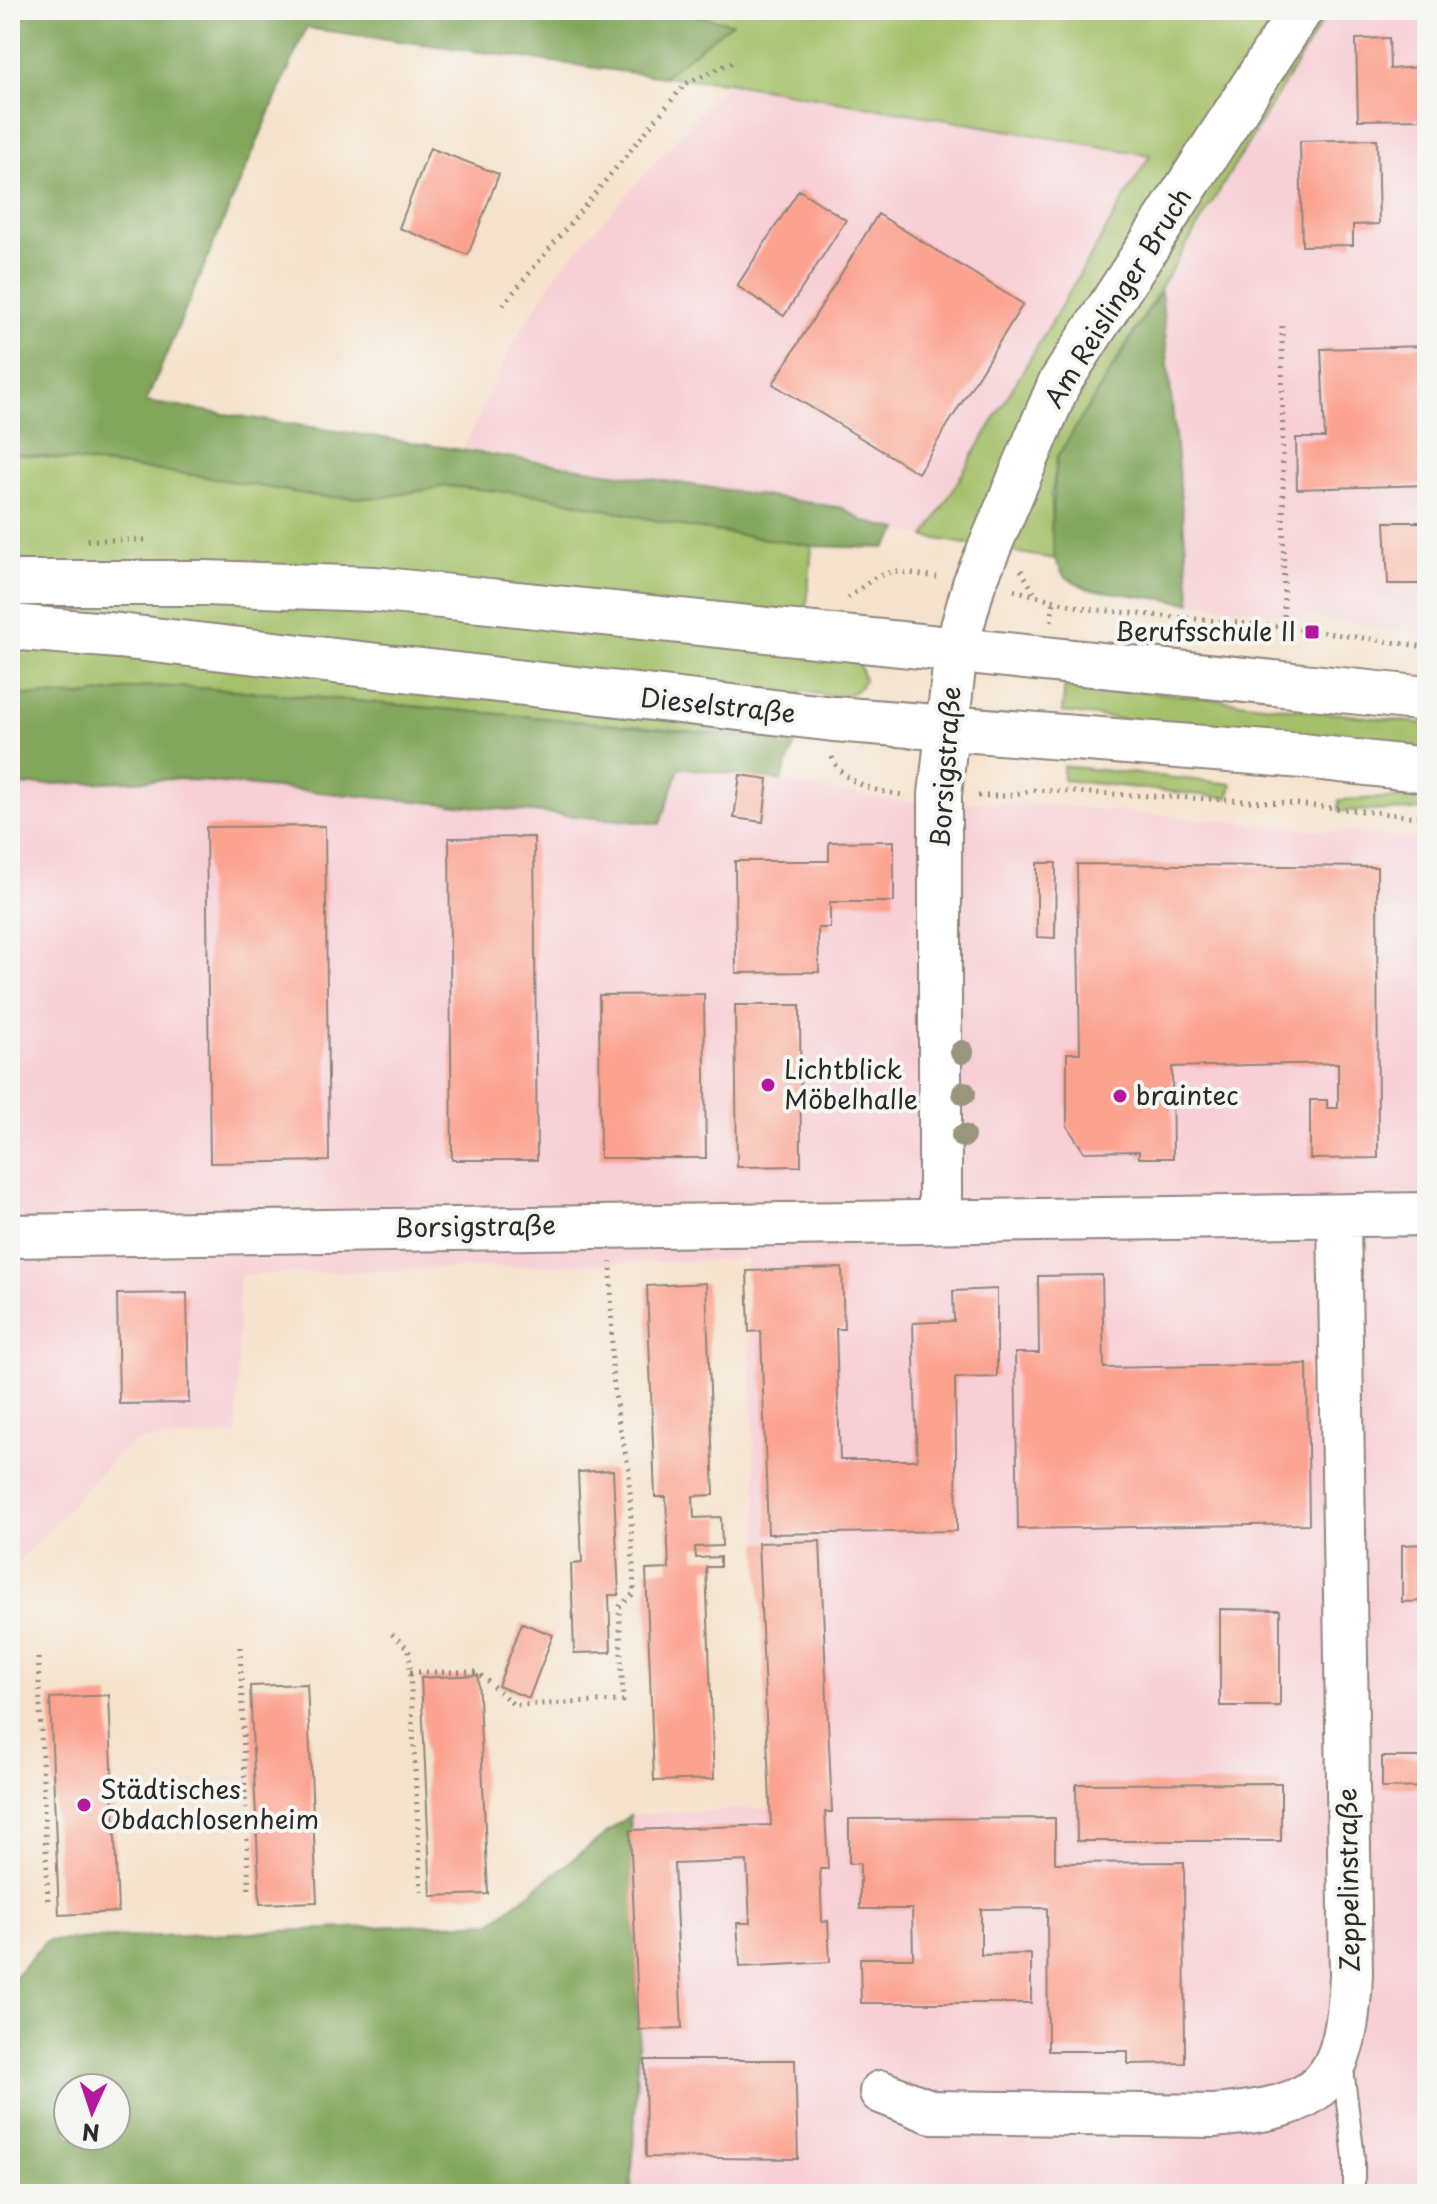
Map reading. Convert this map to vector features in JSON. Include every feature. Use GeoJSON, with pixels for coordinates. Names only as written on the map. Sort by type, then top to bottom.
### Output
{"type":"FeatureCollection","features":[{"type":"Feature","properties":{"kind":"main road"},"geometry":{"type":"LineString","coordinates":[[10,583],[205,583],[374,589],[1427,699]]}},
{"type":"Feature","properties":{"kind":"main road","name":"Dieselstraße"},"geometry":{"type":"LineString","coordinates":[[10,627],[119,636],[834,719],[1289,755],[1427,770]]}},
{"type":"Feature","properties":{"kind":"street","name":"Am Reislinger Bruch"},"geometry":{"type":"LineString","coordinates":[[956,649],[974,584],[1059,384],[1301,10]]}},
{"type":"Feature","properties":{"kind":"street","name":"Borsigstraße"},"geometry":{"type":"LineString","coordinates":[[940,1221],[940,795],[944,727],[956,649]]}},
{"type":"Feature","properties":{"kind":"street","name":"Borsigstraße"},"geometry":{"type":"LineString","coordinates":[[10,1236],[608,1225],[1339,1218],[1427,1214]]}},
{"type":"Feature","properties":{"kind":"street","name":"Zeppelinstraße"},"geometry":{"type":"LineString","coordinates":[[881,2092],[932,2112],[1213,2116],[1258,2112],[1296,2102],[1322,2082],[1341,2057],[1349,2028],[1351,1974],[1339,1218]]}},
{"type":"Feature","properties":{"kind":"lane"},"geometry":{"type":"LineString","coordinates":[[1341,2057],[1354,2158],[1354,2194]]}},
{"type":"Feature","properties":{"kind":"path"},"geometry":{"type":"LineString","coordinates":[[503,305],[685,84],[735,61]]}},
{"type":"Feature","properties":{"kind":"path"},"geometry":{"type":"LineString","coordinates":[[1282,326],[1284,627]]}},
{"type":"Feature","properties":{"kind":"path"},"geometry":{"type":"LineString","coordinates":[[974,584],[1035,593],[1054,602],[1087,609],[1284,627],[1427,647]]}},
{"type":"Feature","properties":{"kind":"path"},"geometry":{"type":"LineString","coordinates":[[1035,790],[1287,803],[1427,818]]}},
{"type":"Feature","properties":{"kind":"path"},"geometry":{"type":"LineString","coordinates":[[410,1672],[477,1672],[514,1705],[623,1701],[619,1607],[634,1593],[629,1470],[612,1369],[608,1225]]}},
{"type":"Feature","properties":{"kind":"path"},"geometry":{"type":"LineString","coordinates":[[392,1634],[409,1649],[421,1892]]}},
{"type":"Feature","properties":{"kind":"path"},"geometry":{"type":"LineString","coordinates":[[240,1647],[249,1894]]}},
{"type":"Feature","properties":{"kind":"path"},"geometry":{"type":"LineString","coordinates":[[38,1658],[48,1902]]}},
{"type":"Feature","properties":{"kind":"shaded area"},"geometry":{"type":"Polygon","coordinates":[[[1329,10],[1427,10],[1427,633],[1191,603],[1161,291],[1329,10]]]}},
{"type":"Feature","properties":{"kind":"shaded area"},"geometry":{"type":"Polygon","coordinates":[[[727,82],[1150,155],[925,537],[863,521],[843,508],[464,448],[509,350],[560,269],[727,82]]]}},
{"type":"Feature","properties":{"kind":"shaded area"},"geometry":{"type":"Polygon","coordinates":[[[680,767],[897,801],[1041,804],[1427,840],[1427,2194],[631,2194],[639,2030],[630,1815],[770,1808],[746,1259],[239,1275],[237,1435],[138,1441],[115,1457],[10,1571],[10,786],[680,767]]]}},
{"type":"Feature","properties":{"kind":"green space"},"geometry":{"type":"Polygon","coordinates":[[[10,10],[669,10],[732,23],[662,77],[306,28],[146,402],[843,508],[863,521],[899,530],[885,548],[812,546],[682,526],[540,495],[447,486],[379,498],[322,497],[194,475],[10,453],[10,10]]]}},
{"type":"Feature","properties":{"kind":"green space"},"geometry":{"type":"Polygon","coordinates":[[[669,10],[1329,10],[1058,457],[1051,495],[1055,559],[925,537],[1150,155],[727,82],[662,77],[731,23],[669,10]]]}},
{"type":"Feature","properties":{"kind":"green space"},"geometry":{"type":"Polygon","coordinates":[[[1161,291],[1191,603],[1088,589],[1064,576],[1055,559],[1051,527],[1057,457],[1161,291]]]}},
{"type":"Feature","properties":{"kind":"green space"},"geometry":{"type":"Polygon","coordinates":[[[10,453],[194,475],[322,497],[379,498],[447,486],[540,495],[682,526],[812,546],[803,652],[850,657],[859,663],[864,680],[853,693],[845,695],[800,691],[796,741],[235,690],[151,686],[82,696],[10,695],[10,453]]]}},
{"type":"Feature","properties":{"kind":"green space"},"geometry":{"type":"Polygon","coordinates":[[[1065,682],[1427,724],[1427,755],[1062,712],[1065,682]]]}},
{"type":"Feature","properties":{"kind":"green space"},"geometry":{"type":"Polygon","coordinates":[[[151,686],[235,690],[796,741],[781,781],[680,767],[660,824],[178,779],[10,786],[10,695],[82,696],[151,686]]]}},
{"type":"Feature","properties":{"kind":"green space"},"geometry":{"type":"Polygon","coordinates":[[[1063,766],[1232,784],[1229,798],[1063,780],[1063,766]]]}},
{"type":"Feature","properties":{"kind":"green space"},"geometry":{"type":"Polygon","coordinates":[[[1427,796],[1427,810],[1339,811],[1339,800],[1427,796]]]}},
{"type":"Feature","properties":{"kind":"green space"},"geometry":{"type":"Polygon","coordinates":[[[630,1815],[639,2030],[631,2194],[10,2194],[10,1982],[46,1941],[492,1922],[630,1815]]]}},
{"type":"Feature","properties":{"kind":"building"},"geometry":{"type":"Polygon","coordinates":[[[1389,38],[1390,69],[1422,67],[1423,119],[1358,120],[1356,39],[1389,38]]]}},
{"type":"Feature","properties":{"kind":"building"},"geometry":{"type":"Polygon","coordinates":[[[1377,139],[1379,224],[1353,225],[1353,245],[1302,246],[1300,141],[1377,139]]]}},
{"type":"Feature","properties":{"kind":"building"},"geometry":{"type":"Polygon","coordinates":[[[430,148],[499,174],[468,255],[399,228],[430,148]]]}},
{"type":"Feature","properties":{"kind":"building"},"geometry":{"type":"Polygon","coordinates":[[[799,190],[846,220],[784,316],[737,286],[799,190]]]}},
{"type":"Feature","properties":{"kind":"building"},"geometry":{"type":"Polygon","coordinates":[[[878,214],[1023,304],[918,473],[773,384],[878,214]]]}},
{"type":"Feature","properties":{"kind":"building"},"geometry":{"type":"Polygon","coordinates":[[[1427,346],[1427,485],[1297,489],[1296,438],[1325,438],[1321,349],[1427,346]]]}},
{"type":"Feature","properties":{"kind":"building"},"geometry":{"type":"Polygon","coordinates":[[[1385,522],[1427,522],[1427,584],[1388,584],[1385,522]]]}},
{"type":"Feature","properties":{"kind":"building"},"geometry":{"type":"Polygon","coordinates":[[[740,775],[768,779],[763,822],[734,818],[740,775]]]}},
{"type":"Feature","properties":{"kind":"building"},"geometry":{"type":"Polygon","coordinates":[[[325,826],[329,1161],[210,1163],[206,827],[325,826]]]}},
{"type":"Feature","properties":{"kind":"building"},"geometry":{"type":"Polygon","coordinates":[[[534,837],[537,1160],[452,1160],[449,838],[534,837]]]}},
{"type":"Feature","properties":{"kind":"building"},"geometry":{"type":"Polygon","coordinates":[[[894,841],[894,902],[830,902],[830,928],[818,928],[819,972],[736,973],[735,861],[829,861],[829,842],[894,841]]]}},
{"type":"Feature","properties":{"kind":"building"},"geometry":{"type":"Polygon","coordinates":[[[1037,863],[1056,863],[1055,938],[1037,937],[1037,863]]]}},
{"type":"Feature","properties":{"kind":"building"},"geometry":{"type":"Polygon","coordinates":[[[1077,864],[1377,867],[1378,1158],[1310,1159],[1310,1100],[1327,1100],[1327,1108],[1338,1108],[1338,1063],[1172,1067],[1173,1158],[1139,1158],[1139,1151],[1084,1152],[1067,1126],[1067,1053],[1080,1053],[1077,864]]]}},
{"type":"Feature","properties":{"kind":"building"},"geometry":{"type":"Polygon","coordinates":[[[1427,886],[1425,974],[1420,934],[1427,886]]]}},
{"type":"Feature","properties":{"kind":"building"},"geometry":{"type":"Polygon","coordinates":[[[704,994],[706,1158],[600,1158],[599,995],[704,994]]]}},
{"type":"Feature","properties":{"kind":"building","name":"Lichtblick Möbelhalle"},"geometry":{"type":"Polygon","coordinates":[[[735,1005],[800,1005],[801,1166],[737,1167],[735,1005]]]}},
{"type":"Feature","properties":{"kind":"building"},"geometry":{"type":"Polygon","coordinates":[[[842,1268],[844,1329],[836,1329],[840,1460],[917,1460],[913,1323],[954,1321],[953,1291],[997,1289],[997,1377],[955,1378],[957,1531],[768,1534],[761,1331],[749,1332],[747,1271],[842,1268]]]}},
{"type":"Feature","properties":{"kind":"building"},"geometry":{"type":"Polygon","coordinates":[[[1102,1275],[1104,1368],[1307,1364],[1309,1524],[1018,1529],[1015,1353],[1039,1353],[1038,1276],[1102,1275]]]}},
{"type":"Feature","properties":{"kind":"building"},"geometry":{"type":"Polygon","coordinates":[[[706,1283],[714,1495],[693,1496],[694,1518],[721,1517],[722,1546],[695,1547],[696,1558],[720,1557],[720,1567],[706,1567],[714,1779],[654,1781],[646,1570],[669,1569],[666,1497],[655,1497],[647,1286],[706,1283]]]}},
{"type":"Feature","properties":{"kind":"building"},"geometry":{"type":"Polygon","coordinates":[[[187,1293],[189,1403],[119,1404],[117,1294],[187,1293]]]}},
{"type":"Feature","properties":{"kind":"building"},"geometry":{"type":"Polygon","coordinates":[[[613,1470],[619,1595],[609,1595],[611,1652],[574,1653],[571,1564],[582,1563],[578,1472],[613,1470]]]}},
{"type":"Feature","properties":{"kind":"building"},"geometry":{"type":"Polygon","coordinates":[[[820,1541],[832,1812],[825,1812],[828,1869],[820,1869],[822,1922],[828,1921],[830,1962],[740,1967],[737,1923],[750,1923],[747,1861],[674,1864],[682,2028],[639,2030],[630,1830],[771,1825],[758,1543],[820,1541]]]}},
{"type":"Feature","properties":{"kind":"building"},"geometry":{"type":"Polygon","coordinates":[[[1427,1544],[1427,1601],[1402,1602],[1402,1545],[1427,1544]]]}},
{"type":"Feature","properties":{"kind":"building"},"geometry":{"type":"Polygon","coordinates":[[[1220,1609],[1280,1610],[1280,1706],[1220,1706],[1220,1609]]]}},
{"type":"Feature","properties":{"kind":"building"},"geometry":{"type":"Polygon","coordinates":[[[522,1623],[553,1635],[529,1698],[498,1686],[522,1623]]]}},
{"type":"Feature","properties":{"kind":"building"},"geometry":{"type":"Polygon","coordinates":[[[478,1675],[488,1894],[431,1896],[421,1678],[478,1675]]]}},
{"type":"Feature","properties":{"kind":"building"},"geometry":{"type":"Polygon","coordinates":[[[307,1684],[317,1902],[260,1904],[250,1686],[307,1684]]]}},
{"type":"Feature","properties":{"kind":"building","name":"Städtisches Obdachlosenheim"},"geometry":{"type":"Polygon","coordinates":[[[109,1695],[118,1912],[59,1915],[50,1698],[109,1695]]]}},
{"type":"Feature","properties":{"kind":"building"},"geometry":{"type":"Polygon","coordinates":[[[1382,1757],[1427,1757],[1427,1787],[1382,1788],[1382,1757]]]}},
{"type":"Feature","properties":{"kind":"building"},"geometry":{"type":"Polygon","coordinates":[[[1281,1783],[1281,1841],[1077,1841],[1076,1784],[1281,1783]]]}},
{"type":"Feature","properties":{"kind":"building"},"geometry":{"type":"Polygon","coordinates":[[[1055,1818],[1055,1863],[1184,1862],[1185,2063],[1128,2064],[1128,2051],[1048,2051],[1047,1908],[981,1909],[981,1955],[1031,1954],[1031,2003],[861,2003],[860,1958],[913,1958],[912,1909],[860,1909],[860,1863],[849,1864],[849,1819],[1055,1818]]]}},
{"type":"Feature","properties":{"kind":"building"},"geometry":{"type":"Polygon","coordinates":[[[645,2060],[795,2060],[798,2159],[646,2157],[645,2060]]]}},
{"type":"Feature","properties":{"kind":"place","name":"Berufsschule II"},"geometry":{"type":"Point","coordinates":[1312,632]}},
{"type":"Feature","properties":{"kind":"place","name":"Lichtblick Möbelhalle"},"geometry":{"type":"Point","coordinates":[768,1085]}},
{"type":"Feature","properties":{"kind":"place","name":"braintec"},"geometry":{"type":"Point","coordinates":[1120,1096]}},
{"type":"Feature","properties":{"kind":"place","name":"Städtisches Obdachlosenheim"},"geometry":{"type":"Point","coordinates":[84,1805]}}]}
